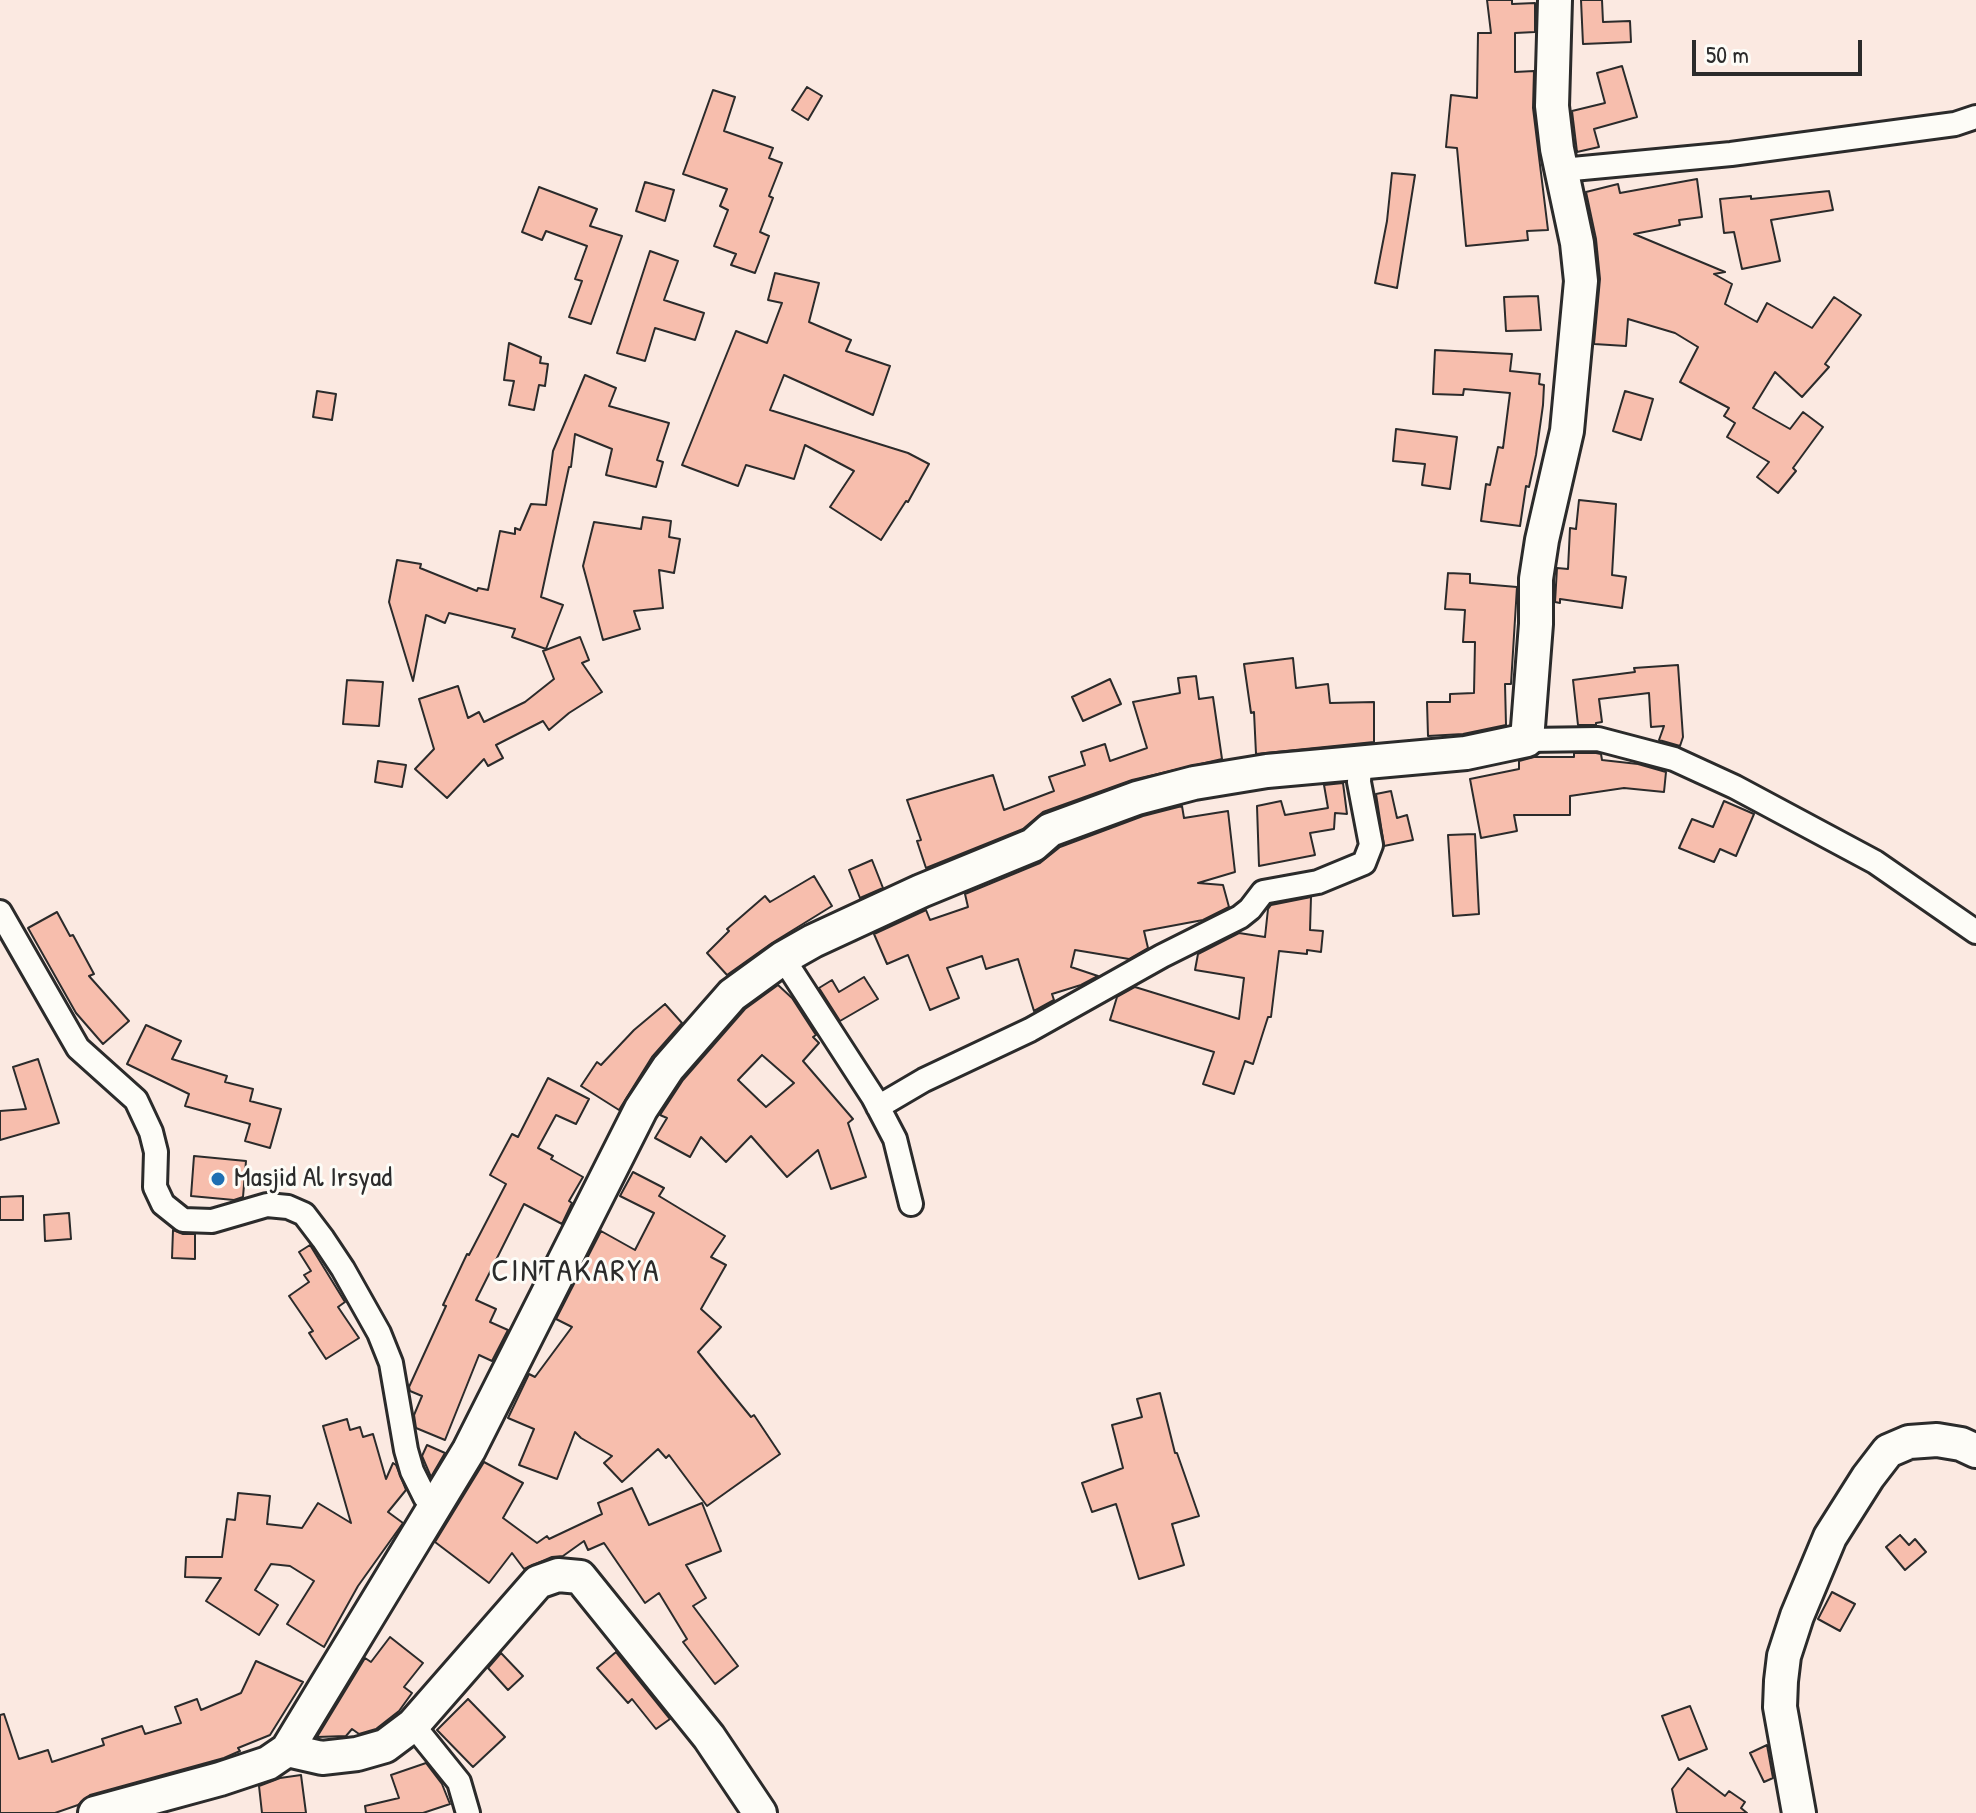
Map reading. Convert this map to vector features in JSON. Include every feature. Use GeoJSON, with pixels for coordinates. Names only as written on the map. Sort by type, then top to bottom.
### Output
{"type":"FeatureCollection","features":[{"type":"Feature","properties":{"kind":"street"},"geometry":{"type":"LineString","coordinates":[[1527,740],[1536,624],[1536,579],[1567,431],[1580,314],[1577,243],[1552,106],[1555,0]]}},
{"type":"Feature","properties":{"kind":"street"},"geometry":{"type":"LineString","coordinates":[[1562,170],[1731,154],[1955,124],[1976,117]]}},
{"type":"Feature","properties":{"kind":"street"},"geometry":{"type":"LineString","coordinates":[[95,1813],[220,1779],[268,1763],[287,1750],[469,1450],[641,1109],[668,1068],[732,995],[783,958],[887,905],[1033,845],[1050,830],[1092,813],[1194,783],[1267,771],[1488,751],[1527,740],[1598,739],[1674,759],[1735,787],[1875,862],[1976,932]]}},
{"type":"Feature","properties":{"kind":"street"},"geometry":{"type":"LineString","coordinates":[[878,1107],[924,1080],[1030,1030],[1162,956],[1240,917],[1263,892],[1318,882],[1357,868],[1364,863],[1371,845],[1359,782],[1360,763]]}},
{"type":"Feature","properties":{"kind":"street"},"geometry":{"type":"LineString","coordinates":[[0,912],[78,1048],[136,1100],[154,1142],[155,1187],[163,1204],[183,1220],[212,1221],[267,1205],[288,1207],[304,1214],[323,1239],[379,1333],[391,1363],[412,1471],[425,1497],[435,1506]]}},
{"type":"Feature","properties":{"kind":"street"},"geometry":{"type":"LineString","coordinates":[[783,958],[895,1139],[911,1204]]}},
{"type":"Feature","properties":{"kind":"street"},"geometry":{"type":"LineString","coordinates":[[1799,1813],[1780,1707],[1781,1681],[1784,1656],[1830,1537],[1860,1488],[1888,1451],[1909,1442],[1937,1440],[1961,1444],[1976,1451]]}},
{"type":"Feature","properties":{"kind":"street"},"geometry":{"type":"LineString","coordinates":[[287,1750],[322,1758],[357,1754],[385,1746],[413,1725],[538,1582],[558,1575],[580,1577],[709,1737],[760,1813]]}},
{"type":"Feature","properties":{"kind":"street"},"geometry":{"type":"LineString","coordinates":[[413,1725],[459,1782],[468,1813]]}},
{"type":"Feature","properties":{"kind":"building"},"geometry":{"type":"Polygon","coordinates":[[[1487,0],[1512,0],[1512,4],[1535,3],[1535,32],[1515,33],[1515,72],[1534,71],[1533,108],[1548,230],[1527,231],[1528,240],[1466,246],[1457,148],[1446,147],[1451,95],[1477,98],[1478,33],[1491,33],[1487,0]]]}},
{"type":"Feature","properties":{"kind":"building"},"geometry":{"type":"Polygon","coordinates":[[[1581,0],[1602,0],[1603,22],[1630,21],[1631,42],[1583,44],[1581,0]]]}},
{"type":"Feature","properties":{"kind":"building"},"geometry":{"type":"Polygon","coordinates":[[[1622,66],[1637,117],[1594,129],[1599,147],[1577,152],[1572,111],[1605,103],[1597,73],[1622,66]]]}},
{"type":"Feature","properties":{"kind":"building"},"geometry":{"type":"Polygon","coordinates":[[[807,87],[822,96],[808,120],[792,110],[807,87]]]}},
{"type":"Feature","properties":{"kind":"building"},"geometry":{"type":"Polygon","coordinates":[[[713,90],[735,97],[724,131],[773,148],[769,158],[782,163],[760,232],[769,236],[755,273],[731,265],[736,254],[714,246],[728,210],[720,206],[727,189],[683,174],[713,90]]]}},
{"type":"Feature","properties":{"kind":"building"},"geometry":{"type":"Polygon","coordinates":[[[1392,173],[1415,175],[1397,288],[1375,283],[1392,173]]]}},
{"type":"Feature","properties":{"kind":"building"},"geometry":{"type":"Polygon","coordinates":[[[1697,179],[1702,217],[1679,220],[1680,225],[1634,234],[1725,272],[1714,274],[1732,284],[1725,304],[1757,322],[1767,303],[1812,328],[1834,297],[1861,315],[1825,364],[1829,367],[1802,397],[1775,372],[1753,408],[1790,429],[1803,412],[1823,427],[1793,468],[1796,471],[1778,493],[1757,477],[1769,462],[1727,437],[1735,423],[1724,416],[1729,408],[1680,382],[1698,347],[1675,333],[1628,319],[1626,346],[1594,344],[1600,279],[1596,239],[1586,192],[1618,184],[1620,193],[1697,179]]]}},
{"type":"Feature","properties":{"kind":"building"},"geometry":{"type":"Polygon","coordinates":[[[645,182],[674,190],[665,221],[636,211],[645,182]]]}},
{"type":"Feature","properties":{"kind":"building"},"geometry":{"type":"Polygon","coordinates":[[[539,187],[597,209],[590,226],[622,236],[591,324],[569,317],[582,281],[575,279],[587,246],[546,231],[542,240],[522,232],[539,187]]]}},
{"type":"Feature","properties":{"kind":"building"},"geometry":{"type":"Polygon","coordinates":[[[1829,191],[1833,210],[1771,220],[1780,261],[1742,269],[1734,232],[1724,233],[1720,199],[1829,191]]]}},
{"type":"Feature","properties":{"kind":"building"},"geometry":{"type":"Polygon","coordinates":[[[650,251],[678,261],[664,300],[704,313],[695,340],[655,328],[645,361],[617,353],[650,251]]]}},
{"type":"Feature","properties":{"kind":"building"},"geometry":{"type":"Polygon","coordinates":[[[775,273],[819,283],[809,322],[851,340],[846,351],[890,366],[873,415],[784,375],[770,410],[908,453],[929,464],[908,502],[881,540],[830,507],[854,471],[805,445],[794,479],[746,465],[738,486],[682,465],[736,331],[767,343],[782,303],[768,300],[775,273]]]}},
{"type":"Feature","properties":{"kind":"building"},"geometry":{"type":"Polygon","coordinates":[[[1538,296],[1541,330],[1506,331],[1504,297],[1538,296]]]}},
{"type":"Feature","properties":{"kind":"building"},"geometry":{"type":"Polygon","coordinates":[[[509,343],[541,357],[540,363],[548,364],[545,386],[539,385],[534,410],[509,405],[514,381],[504,380],[509,343]]]}},
{"type":"Feature","properties":{"kind":"building"},"geometry":{"type":"Polygon","coordinates":[[[1435,350],[1512,354],[1510,371],[1540,374],[1539,384],[1544,385],[1543,405],[1536,455],[1529,487],[1526,486],[1520,526],[1481,521],[1486,484],[1490,485],[1498,447],[1503,448],[1510,393],[1464,389],[1463,395],[1433,394],[1435,350]]]}},
{"type":"Feature","properties":{"kind":"building"},"geometry":{"type":"Polygon","coordinates":[[[585,375],[616,388],[609,406],[669,423],[657,460],[663,462],[656,487],[606,475],[612,449],[575,434],[571,467],[541,597],[563,605],[546,649],[512,637],[515,629],[449,613],[445,623],[426,615],[413,681],[389,602],[397,560],[421,564],[420,568],[477,591],[478,588],[488,590],[500,531],[515,534],[515,528],[520,530],[531,504],[546,505],[553,451],[585,375]]]}},
{"type":"Feature","properties":{"kind":"building"},"geometry":{"type":"Polygon","coordinates":[[[317,391],[336,394],[332,420],[313,417],[317,391]]]}},
{"type":"Feature","properties":{"kind":"building"},"geometry":{"type":"Polygon","coordinates":[[[1625,391],[1653,399],[1641,440],[1613,431],[1625,391]]]}},
{"type":"Feature","properties":{"kind":"building"},"geometry":{"type":"Polygon","coordinates":[[[1396,429],[1457,437],[1450,489],[1422,485],[1425,464],[1393,461],[1396,429]]]}},
{"type":"Feature","properties":{"kind":"building"},"geometry":{"type":"Polygon","coordinates":[[[1579,500],[1616,504],[1612,575],[1626,577],[1622,608],[1560,599],[1560,603],[1555,602],[1557,568],[1568,569],[1570,528],[1576,529],[1579,500]]]}},
{"type":"Feature","properties":{"kind":"building"},"geometry":{"type":"Polygon","coordinates":[[[643,517],[671,521],[669,537],[680,539],[674,573],[659,570],[663,608],[634,611],[640,629],[603,640],[583,566],[594,522],[641,529],[643,517]]]}},
{"type":"Feature","properties":{"kind":"building"},"geometry":{"type":"Polygon","coordinates":[[[1448,573],[1470,574],[1470,583],[1517,587],[1511,684],[1505,684],[1506,725],[1463,734],[1428,736],[1427,702],[1450,702],[1450,694],[1474,693],[1475,642],[1463,642],[1465,610],[1445,609],[1448,573]]]}},
{"type":"Feature","properties":{"kind":"building"},"geometry":{"type":"Polygon","coordinates":[[[580,637],[589,660],[582,663],[602,692],[549,730],[543,721],[496,745],[503,758],[488,766],[484,759],[447,798],[415,769],[434,749],[419,699],[458,686],[468,718],[479,712],[484,722],[525,702],[554,679],[543,651],[580,637]]]}},
{"type":"Feature","properties":{"kind":"building"},"geometry":{"type":"Polygon","coordinates":[[[1293,658],[1296,688],[1328,684],[1330,703],[1374,702],[1374,742],[1256,754],[1254,712],[1251,713],[1244,664],[1293,658]]]}},
{"type":"Feature","properties":{"kind":"building"},"geometry":{"type":"Polygon","coordinates":[[[1678,665],[1683,737],[1680,746],[1659,740],[1664,726],[1651,727],[1649,693],[1599,699],[1602,722],[1578,725],[1573,680],[1635,672],[1634,668],[1678,665]]]}},
{"type":"Feature","properties":{"kind":"building"},"geometry":{"type":"Polygon","coordinates":[[[1196,676],[1199,699],[1213,697],[1222,759],[1132,780],[1043,812],[1023,829],[926,868],[917,841],[921,840],[907,800],[993,775],[1004,810],[1054,791],[1049,777],[1085,765],[1081,752],[1105,744],[1110,761],[1147,748],[1133,702],[1180,693],[1178,678],[1196,676]]]}},
{"type":"Feature","properties":{"kind":"building"},"geometry":{"type":"Polygon","coordinates":[[[1110,679],[1121,704],[1083,721],[1072,697],[1110,679]]]}},
{"type":"Feature","properties":{"kind":"building"},"geometry":{"type":"Polygon","coordinates":[[[347,680],[383,682],[379,726],[343,724],[347,680]]]}},
{"type":"Feature","properties":{"kind":"building"},"geometry":{"type":"Polygon","coordinates":[[[1574,753],[1601,754],[1602,760],[1638,764],[1666,772],[1664,792],[1624,788],[1570,796],[1570,815],[1514,815],[1517,831],[1481,838],[1470,779],[1519,769],[1519,761],[1534,757],[1574,757],[1574,753]]]}},
{"type":"Feature","properties":{"kind":"building"},"geometry":{"type":"Polygon","coordinates":[[[378,761],[406,765],[402,787],[375,782],[378,761]]]}},
{"type":"Feature","properties":{"kind":"building"},"geometry":{"type":"Polygon","coordinates":[[[1343,783],[1347,814],[1335,813],[1334,829],[1310,833],[1315,855],[1259,866],[1257,806],[1281,801],[1285,815],[1328,808],[1324,785],[1343,783]]]}},
{"type":"Feature","properties":{"kind":"building"},"geometry":{"type":"Polygon","coordinates":[[[1391,791],[1397,818],[1407,815],[1413,840],[1384,846],[1376,794],[1391,791]]]}},
{"type":"Feature","properties":{"kind":"building"},"geometry":{"type":"Polygon","coordinates":[[[1724,801],[1754,814],[1736,856],[1720,849],[1714,862],[1679,848],[1692,819],[1713,827],[1724,801]]]}},
{"type":"Feature","properties":{"kind":"building"},"geometry":{"type":"Polygon","coordinates":[[[1182,806],[1184,818],[1228,811],[1235,872],[1198,883],[1223,885],[1229,907],[1203,920],[1144,931],[1148,948],[1129,959],[1075,950],[1071,967],[1098,976],[1052,994],[1054,1000],[1034,1011],[1018,959],[986,969],[982,956],[947,968],[959,998],[930,1010],[908,955],[887,964],[874,934],[926,910],[930,920],[968,907],[965,894],[1040,863],[1060,847],[1143,816],[1182,806]]]}},
{"type":"Feature","properties":{"kind":"building"},"geometry":{"type":"Polygon","coordinates":[[[1475,834],[1479,914],[1453,916],[1448,835],[1475,834]]]}},
{"type":"Feature","properties":{"kind":"building"},"geometry":{"type":"Polygon","coordinates":[[[872,860],[883,888],[860,898],[849,870],[872,860]]]}},
{"type":"Feature","properties":{"kind":"building"},"geometry":{"type":"Polygon","coordinates":[[[814,876],[832,906],[727,975],[707,953],[729,931],[727,929],[765,896],[770,902],[814,876]]]}},
{"type":"Feature","properties":{"kind":"building"},"geometry":{"type":"Polygon","coordinates":[[[1311,897],[1310,930],[1323,931],[1321,952],[1279,951],[1271,1017],[1268,1017],[1253,1064],[1245,1061],[1234,1094],[1203,1084],[1214,1052],[1110,1020],[1117,997],[1135,987],[1239,1019],[1244,978],[1195,970],[1198,954],[1239,933],[1265,937],[1271,905],[1311,897]]]}},
{"type":"Feature","properties":{"kind":"building"},"geometry":{"type":"Polygon","coordinates":[[[57,912],[94,974],[89,976],[129,1021],[103,1044],[76,1013],[28,928],[57,912]]]}},
{"type":"Feature","properties":{"kind":"building"},"geometry":{"type":"Polygon","coordinates":[[[864,977],[878,999],[840,1021],[819,988],[832,980],[839,992],[864,977]]]}},
{"type":"Feature","properties":{"kind":"building"},"geometry":{"type":"Polygon","coordinates":[[[778,985],[792,998],[819,1043],[803,1061],[853,1119],[848,1123],[866,1177],[831,1189],[818,1150],[787,1177],[751,1136],[726,1162],[701,1137],[690,1157],[655,1138],[667,1118],[660,1115],[683,1080],[745,1009],[778,985]],[[762,1055],[738,1080],[766,1107],[794,1083],[762,1055]]]}},
{"type":"Feature","properties":{"kind":"building"},"geometry":{"type":"Polygon","coordinates":[[[665,1004],[682,1023],[652,1057],[619,1110],[581,1086],[597,1062],[601,1065],[634,1030],[665,1004]]]}},
{"type":"Feature","properties":{"kind":"building"},"geometry":{"type":"Polygon","coordinates":[[[146,1025],[181,1041],[172,1059],[227,1076],[225,1082],[253,1089],[250,1101],[281,1109],[270,1148],[245,1141],[250,1124],[185,1106],[189,1094],[127,1064],[146,1025]]]}},
{"type":"Feature","properties":{"kind":"building"},"geometry":{"type":"Polygon","coordinates":[[[38,1059],[59,1123],[0,1140],[0,1111],[26,1109],[13,1067],[38,1059]]]}},
{"type":"Feature","properties":{"kind":"building"},"geometry":{"type":"Polygon","coordinates":[[[548,1078],[589,1099],[576,1124],[556,1115],[538,1148],[583,1177],[569,1201],[572,1203],[562,1224],[524,1204],[476,1300],[496,1309],[490,1322],[508,1330],[492,1361],[479,1355],[445,1440],[416,1428],[414,1415],[422,1396],[410,1391],[409,1387],[467,1254],[506,1184],[490,1175],[512,1134],[518,1137],[548,1078]]]}},
{"type":"Feature","properties":{"kind":"building","name":"Masjid Al Irsyad"},"geometry":{"type":"Polygon","coordinates":[[[194,1156],[246,1161],[243,1197],[234,1200],[191,1196],[194,1156]]]}},
{"type":"Feature","properties":{"kind":"building"},"geometry":{"type":"Polygon","coordinates":[[[633,1172],[664,1188],[659,1196],[725,1236],[711,1257],[726,1265],[701,1309],[721,1327],[698,1352],[751,1417],[754,1415],[780,1454],[707,1506],[669,1455],[666,1458],[658,1449],[622,1482],[604,1463],[612,1456],[575,1432],[557,1479],[519,1465],[534,1429],[508,1418],[529,1374],[535,1377],[572,1327],[556,1319],[601,1231],[635,1250],[654,1213],[620,1196],[633,1172]]]}},
{"type":"Feature","properties":{"kind":"building"},"geometry":{"type":"Polygon","coordinates":[[[23,1196],[23,1220],[0,1220],[0,1197],[23,1196]]]}},
{"type":"Feature","properties":{"kind":"building"},"geometry":{"type":"Polygon","coordinates":[[[69,1213],[71,1239],[45,1241],[44,1215],[69,1213]]]}},
{"type":"Feature","properties":{"kind":"building"},"geometry":{"type":"Polygon","coordinates":[[[173,1230],[195,1234],[195,1259],[172,1258],[173,1230]]]}},
{"type":"Feature","properties":{"kind":"building"},"geometry":{"type":"Polygon","coordinates":[[[310,1245],[345,1302],[338,1307],[359,1338],[326,1359],[309,1333],[313,1331],[289,1296],[309,1282],[304,1275],[311,1271],[299,1252],[310,1245]]]}},
{"type":"Feature","properties":{"kind":"building"},"geometry":{"type":"Polygon","coordinates":[[[1160,1393],[1175,1453],[1199,1516],[1172,1524],[1184,1565],[1139,1579],[1116,1504],[1092,1512],[1082,1483],[1123,1468],[1112,1425],[1142,1417],[1137,1399],[1160,1393]]]}},
{"type":"Feature","properties":{"kind":"building"},"geometry":{"type":"Polygon","coordinates":[[[347,1419],[350,1430],[360,1427],[363,1437],[373,1434],[386,1479],[393,1463],[396,1465],[406,1490],[388,1512],[403,1523],[358,1586],[324,1647],[287,1624],[314,1581],[290,1566],[271,1564],[255,1590],[278,1605],[259,1635],[206,1601],[221,1578],[185,1577],[186,1557],[222,1557],[227,1519],[235,1520],[238,1493],[270,1496],[267,1524],[302,1528],[318,1503],[351,1523],[323,1426],[347,1419]]]}},
{"type":"Feature","properties":{"kind":"building"},"geometry":{"type":"Polygon","coordinates":[[[427,1445],[445,1453],[431,1477],[422,1456],[427,1445]]]}},
{"type":"Feature","properties":{"kind":"building"},"geometry":{"type":"Polygon","coordinates":[[[484,1462],[523,1483],[503,1518],[537,1543],[602,1514],[598,1503],[632,1488],[649,1525],[702,1503],[721,1551],[686,1565],[706,1598],[693,1606],[738,1666],[715,1684],[683,1642],[687,1639],[659,1593],[645,1603],[604,1543],[588,1550],[584,1541],[563,1556],[552,1557],[524,1569],[512,1553],[489,1583],[435,1542],[484,1462]]]}},
{"type":"Feature","properties":{"kind":"building"},"geometry":{"type":"Polygon","coordinates":[[[1900,1535],[1909,1545],[1915,1539],[1926,1552],[1905,1570],[1886,1547],[1900,1535]]]}},
{"type":"Feature","properties":{"kind":"building"},"geometry":{"type":"Polygon","coordinates":[[[1832,1592],[1855,1604],[1840,1631],[1818,1619],[1832,1592]]]}},
{"type":"Feature","properties":{"kind":"building"},"geometry":{"type":"Polygon","coordinates":[[[390,1637],[423,1663],[404,1687],[412,1693],[399,1711],[376,1729],[359,1734],[352,1729],[346,1736],[317,1737],[365,1658],[371,1662],[390,1637]]]}},
{"type":"Feature","properties":{"kind":"building"},"geometry":{"type":"Polygon","coordinates":[[[616,1652],[670,1719],[656,1729],[632,1699],[628,1703],[597,1668],[616,1652]]]}},
{"type":"Feature","properties":{"kind":"building"},"geometry":{"type":"Polygon","coordinates":[[[501,1653],[523,1676],[508,1690],[488,1668],[501,1653]]]}},
{"type":"Feature","properties":{"kind":"building"},"geometry":{"type":"Polygon","coordinates":[[[256,1661],[303,1682],[270,1735],[238,1748],[240,1751],[224,1758],[90,1795],[78,1805],[55,1813],[0,1813],[0,1715],[4,1714],[19,1759],[48,1750],[52,1762],[104,1745],[102,1739],[142,1726],[145,1734],[181,1723],[175,1707],[197,1699],[201,1710],[241,1693],[256,1661]]]}},
{"type":"Feature","properties":{"kind":"building"},"geometry":{"type":"Polygon","coordinates":[[[468,1699],[505,1737],[473,1767],[437,1730],[468,1699]]]}},
{"type":"Feature","properties":{"kind":"building"},"geometry":{"type":"Polygon","coordinates":[[[1690,1706],[1707,1749],[1679,1760],[1662,1716],[1690,1706]]]}},
{"type":"Feature","properties":{"kind":"building"},"geometry":{"type":"Polygon","coordinates":[[[1767,1745],[1773,1778],[1764,1782],[1750,1753],[1767,1745]]]}},
{"type":"Feature","properties":{"kind":"building"},"geometry":{"type":"Polygon","coordinates":[[[426,1763],[442,1784],[450,1804],[423,1813],[366,1813],[365,1806],[399,1798],[391,1775],[426,1763]]]}},
{"type":"Feature","properties":{"kind":"building"},"geometry":{"type":"Polygon","coordinates":[[[1688,1768],[1725,1796],[1729,1791],[1745,1802],[1741,1808],[1747,1813],[1677,1813],[1672,1789],[1688,1768]]]}},
{"type":"Feature","properties":{"kind":"building"},"geometry":{"type":"Polygon","coordinates":[[[301,1775],[306,1813],[262,1813],[259,1786],[280,1778],[301,1775]]]}},
{"type":"Feature","properties":{"kind":"place","name":"Masjid Al Irsyad"},"geometry":{"type":"Point","coordinates":[218,1179]}},
{"type":"Feature","properties":{"kind":"district","name":"CINTAKARYA"},"geometry":{"type":"Point","coordinates":[576,1272]}}]}
